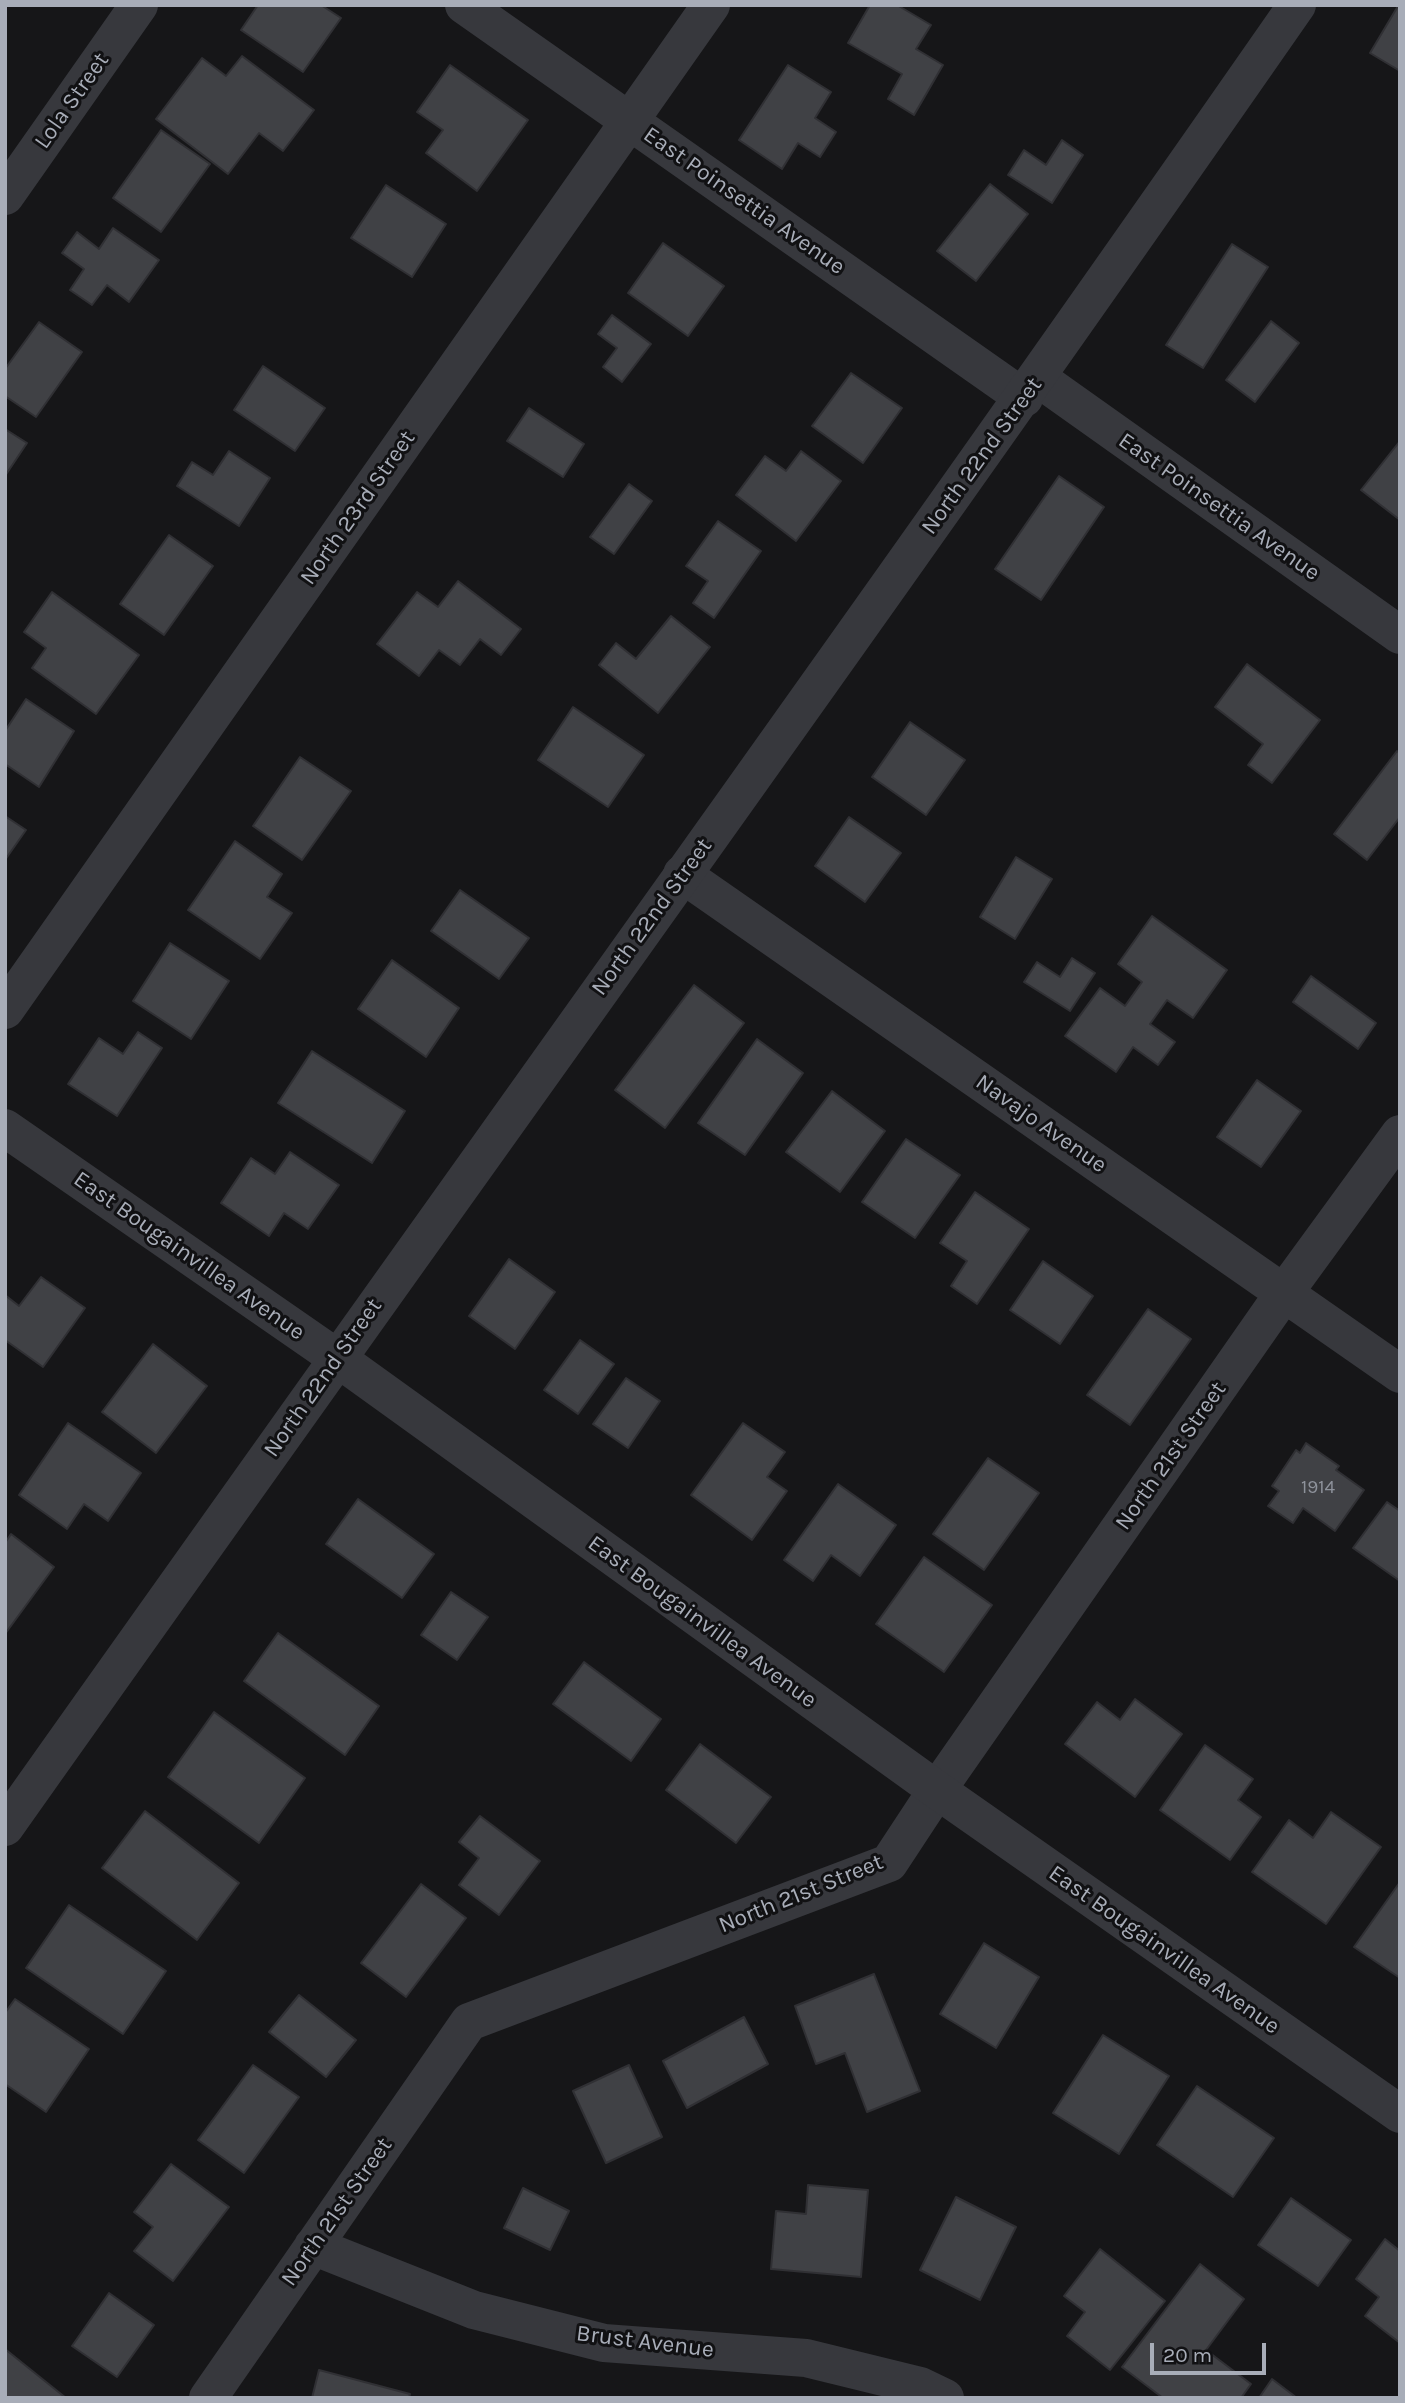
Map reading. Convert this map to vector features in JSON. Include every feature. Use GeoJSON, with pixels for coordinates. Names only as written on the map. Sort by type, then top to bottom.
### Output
{"type":"FeatureCollection","features":[{"type":"Feature","properties":{"kind":"street","name":"Lola Street"},"geometry":{"type":"LineString","coordinates":[[5,196],[139,5]]}},
{"type":"Feature","properties":{"kind":"street","name":"East Poinsettia Avenue"},"geometry":{"type":"LineString","coordinates":[[464,5],[630,121],[1400,635]]}},
{"type":"Feature","properties":{"kind":"street","name":"North 23rd Street"},"geometry":{"type":"LineString","coordinates":[[5,1010],[712,5]]}},
{"type":"Feature","properties":{"kind":"street","name":"North 22nd Street"},"geometry":{"type":"LineString","coordinates":[[5,1827],[1031,388],[1297,5]]}},
{"type":"Feature","properties":{"kind":"street","name":"Navajo Avenue"},"geometry":{"type":"LineString","coordinates":[[682,874],[1400,1374]]}},
{"type":"Feature","properties":{"kind":"street","name":"East Bougainvillea Avenue"},"geometry":{"type":"LineString","coordinates":[[5,1128],[337,1358],[937,1790],[1400,2114]]}},
{"type":"Feature","properties":{"kind":"street","name":"North 21st Street"},"geometry":{"type":"LineString","coordinates":[[208,2398],[469,2022],[889,1863],[937,1790],[1284,1293],[1400,1135]]}},
{"type":"Feature","properties":{"kind":"street","name":"Brust Avenue"},"geometry":{"type":"LineString","coordinates":[[313,2246],[474,2310],[604,2343],[806,2358],[920,2386],[945,2398]]}},
{"type":"Feature","properties":{"kind":"building"},"geometry":{"type":"Polygon","coordinates":[[[258,5],[321,5],[341,18],[303,72],[241,30],[258,5]]]}},
{"type":"Feature","properties":{"kind":"building"},"geometry":{"type":"Polygon","coordinates":[[[870,5],[897,5],[931,25],[916,49],[943,65],[914,115],[888,99],[902,74],[848,43],[870,5]]]}},
{"type":"Feature","properties":{"kind":"building"},"geometry":{"type":"Polygon","coordinates":[[[1398,6],[1400,7],[1400,71],[1370,53],[1398,6]]]}},
{"type":"Feature","properties":{"kind":"building"},"geometry":{"type":"Polygon","coordinates":[[[242,56],[314,110],[283,151],[259,133],[228,174],[156,119],[202,58],[226,76],[242,56]]]}},
{"type":"Feature","properties":{"kind":"building"},"geometry":{"type":"Polygon","coordinates":[[[450,65],[528,120],[477,191],[426,153],[443,130],[417,112],[450,65]]]}},
{"type":"Feature","properties":{"kind":"building"},"geometry":{"type":"Polygon","coordinates":[[[788,65],[831,92],[815,118],[836,132],[820,157],[798,143],[782,169],[739,140],[788,65]]]}},
{"type":"Feature","properties":{"kind":"building"},"geometry":{"type":"Polygon","coordinates":[[[161,130],[210,164],[161,232],[113,198],[161,130]]]}},
{"type":"Feature","properties":{"kind":"building"},"geometry":{"type":"Polygon","coordinates":[[[1062,140],[1083,155],[1052,203],[1008,175],[1024,150],[1046,165],[1062,140]]]}},
{"type":"Feature","properties":{"kind":"building"},"geometry":{"type":"Polygon","coordinates":[[[990,184],[1028,214],[976,281],[937,251],[990,184]]]}},
{"type":"Feature","properties":{"kind":"building"},"geometry":{"type":"Polygon","coordinates":[[[386,185],[446,224],[412,277],[351,238],[386,185]]]}},
{"type":"Feature","properties":{"kind":"building"},"geometry":{"type":"Polygon","coordinates":[[[113,228],[159,260],[129,302],[107,285],[92,305],[70,290],[84,269],[62,253],[77,232],[99,249],[113,228]]]}},
{"type":"Feature","properties":{"kind":"building"},"geometry":{"type":"Polygon","coordinates":[[[663,243],[724,286],[688,336],[628,293],[663,243]]]}},
{"type":"Feature","properties":{"kind":"building"},"geometry":{"type":"Polygon","coordinates":[[[1232,244],[1268,267],[1203,368],[1166,345],[1232,244]]]}},
{"type":"Feature","properties":{"kind":"building"},"geometry":{"type":"Polygon","coordinates":[[[612,315],[651,344],[622,382],[603,367],[617,348],[598,334],[612,315]]]}},
{"type":"Feature","properties":{"kind":"building"},"geometry":{"type":"Polygon","coordinates":[[[1271,321],[1299,343],[1255,402],[1226,380],[1271,321]]]}},
{"type":"Feature","properties":{"kind":"building"},"geometry":{"type":"Polygon","coordinates":[[[39,322],[82,352],[36,417],[5,396],[5,369],[39,322]]]}},
{"type":"Feature","properties":{"kind":"building"},"geometry":{"type":"Polygon","coordinates":[[[263,366],[325,408],[295,451],[234,410],[263,366]]]}},
{"type":"Feature","properties":{"kind":"building"},"geometry":{"type":"Polygon","coordinates":[[[851,373],[902,408],[863,463],[812,426],[851,373]]]}},
{"type":"Feature","properties":{"kind":"building"},"geometry":{"type":"Polygon","coordinates":[[[529,408],[584,444],[563,477],[507,441],[529,408]]]}},
{"type":"Feature","properties":{"kind":"building"},"geometry":{"type":"Polygon","coordinates":[[[5,429],[27,443],[5,476],[5,429]]]}},
{"type":"Feature","properties":{"kind":"building"},"geometry":{"type":"Polygon","coordinates":[[[1400,441],[1400,520],[1361,490],[1400,441]]]}},
{"type":"Feature","properties":{"kind":"building"},"geometry":{"type":"Polygon","coordinates":[[[229,451],[270,478],[239,526],[177,486],[192,462],[213,475],[229,451]]]}},
{"type":"Feature","properties":{"kind":"building"},"geometry":{"type":"Polygon","coordinates":[[[801,451],[841,481],[796,541],[736,495],[765,456],[786,471],[801,451]]]}},
{"type":"Feature","properties":{"kind":"building"},"geometry":{"type":"Polygon","coordinates":[[[1059,476],[1104,507],[1041,600],[995,569],[1059,476]]]}},
{"type":"Feature","properties":{"kind":"building"},"geometry":{"type":"Polygon","coordinates":[[[629,484],[652,501],[614,554],[590,537],[629,484]]]}},
{"type":"Feature","properties":{"kind":"building"},"geometry":{"type":"Polygon","coordinates":[[[718,521],[761,551],[714,618],[693,603],[708,581],[686,566],[718,521]]]}},
{"type":"Feature","properties":{"kind":"building"},"geometry":{"type":"Polygon","coordinates":[[[169,535],[213,566],[164,635],[120,604],[169,535]]]}},
{"type":"Feature","properties":{"kind":"building"},"geometry":{"type":"Polygon","coordinates":[[[458,581],[521,629],[501,655],[480,639],[460,665],[439,650],[419,676],[377,644],[417,592],[438,607],[458,581]]]}},
{"type":"Feature","properties":{"kind":"building"},"geometry":{"type":"Polygon","coordinates":[[[52,592],[139,655],[96,714],[32,668],[46,648],[24,632],[52,592]]]}},
{"type":"Feature","properties":{"kind":"building"},"geometry":{"type":"Polygon","coordinates":[[[671,616],[710,647],[658,713],[599,665],[616,643],[636,659],[671,616]]]}},
{"type":"Feature","properties":{"kind":"building"},"geometry":{"type":"Polygon","coordinates":[[[1247,664],[1320,720],[1272,783],[1248,765],[1263,744],[1215,707],[1247,664]]]}},
{"type":"Feature","properties":{"kind":"building"},"geometry":{"type":"Polygon","coordinates":[[[26,699],[74,731],[39,787],[5,764],[5,731],[26,699]]]}},
{"type":"Feature","properties":{"kind":"building"},"geometry":{"type":"Polygon","coordinates":[[[573,707],[644,755],[608,807],[538,760],[573,707]]]}},
{"type":"Feature","properties":{"kind":"building"},"geometry":{"type":"Polygon","coordinates":[[[910,722],[965,760],[926,815],[872,777],[910,722]]]}},
{"type":"Feature","properties":{"kind":"building"},"geometry":{"type":"Polygon","coordinates":[[[1397,751],[1400,753],[1400,817],[1367,860],[1334,834],[1397,751]]]}},
{"type":"Feature","properties":{"kind":"building"},"geometry":{"type":"Polygon","coordinates":[[[300,757],[351,791],[302,860],[253,826],[300,757]]]}},
{"type":"Feature","properties":{"kind":"building"},"geometry":{"type":"Polygon","coordinates":[[[5,816],[26,830],[5,860],[5,816]]]}},
{"type":"Feature","properties":{"kind":"building"},"geometry":{"type":"Polygon","coordinates":[[[849,817],[901,853],[865,902],[815,866],[849,817]]]}},
{"type":"Feature","properties":{"kind":"building"},"geometry":{"type":"Polygon","coordinates":[[[235,841],[282,874],[267,897],[292,913],[260,959],[188,910],[235,841]]]}},
{"type":"Feature","properties":{"kind":"building"},"geometry":{"type":"Polygon","coordinates":[[[1016,857],[1052,879],[1015,939],[980,917],[1016,857]]]}},
{"type":"Feature","properties":{"kind":"building"},"geometry":{"type":"Polygon","coordinates":[[[460,890],[529,938],[499,979],[431,931],[460,890]]]}},
{"type":"Feature","properties":{"kind":"building"},"geometry":{"type":"Polygon","coordinates":[[[1152,916],[1227,970],[1193,1018],[1167,1000],[1150,1024],[1175,1042],[1158,1065],[1133,1047],[1116,1072],[1065,1036],[1100,988],[1125,1006],[1142,982],[1118,964],[1152,916]]]}},
{"type":"Feature","properties":{"kind":"building"},"geometry":{"type":"Polygon","coordinates":[[[170,943],[229,981],[191,1039],[133,1001],[170,943]]]}},
{"type":"Feature","properties":{"kind":"building"},"geometry":{"type":"Polygon","coordinates":[[[1072,958],[1095,973],[1070,1011],[1024,982],[1037,962],[1060,977],[1072,958]]]}},
{"type":"Feature","properties":{"kind":"building"},"geometry":{"type":"Polygon","coordinates":[[[392,960],[459,1008],[426,1057],[358,1009],[392,960]]]}},
{"type":"Feature","properties":{"kind":"building"},"geometry":{"type":"Polygon","coordinates":[[[1311,976],[1376,1023],[1358,1049],[1293,1002],[1311,976]]]}},
{"type":"Feature","properties":{"kind":"building"},"geometry":{"type":"Polygon","coordinates":[[[694,985],[744,1023],[665,1128],[615,1090],[694,985]]]}},
{"type":"Feature","properties":{"kind":"building"},"geometry":{"type":"Polygon","coordinates":[[[138,1032],[162,1048],[117,1116],[68,1084],[99,1038],[123,1054],[138,1032]]]}},
{"type":"Feature","properties":{"kind":"building"},"geometry":{"type":"Polygon","coordinates":[[[757,1039],[803,1073],[745,1155],[698,1123],[757,1039]]]}},
{"type":"Feature","properties":{"kind":"building"},"geometry":{"type":"Polygon","coordinates":[[[312,1051],[405,1111],[372,1163],[278,1103],[312,1051]]]}},
{"type":"Feature","properties":{"kind":"building"},"geometry":{"type":"Polygon","coordinates":[[[1257,1080],[1301,1111],[1261,1167],[1217,1137],[1257,1080]]]}},
{"type":"Feature","properties":{"kind":"building"},"geometry":{"type":"Polygon","coordinates":[[[832,1091],[885,1131],[840,1192],[786,1152],[832,1091]]]}},
{"type":"Feature","properties":{"kind":"building"},"geometry":{"type":"Polygon","coordinates":[[[906,1139],[960,1175],[915,1238],[862,1202],[906,1139]]]}},
{"type":"Feature","properties":{"kind":"building"},"geometry":{"type":"Polygon","coordinates":[[[290,1152],[339,1185],[308,1229],[284,1213],[269,1236],[221,1203],[251,1158],[275,1174],[290,1152]]]}},
{"type":"Feature","properties":{"kind":"building"},"geometry":{"type":"Polygon","coordinates":[[[975,1192],[1029,1229],[977,1304],[951,1286],[967,1261],[940,1243],[975,1192]]]}},
{"type":"Feature","properties":{"kind":"building"},"geometry":{"type":"Polygon","coordinates":[[[509,1259],[555,1292],[515,1349],[469,1316],[509,1259]]]}},
{"type":"Feature","properties":{"kind":"building"},"geometry":{"type":"Polygon","coordinates":[[[1043,1261],[1093,1296],[1060,1344],[1010,1310],[1043,1261]]]}},
{"type":"Feature","properties":{"kind":"building"},"geometry":{"type":"Polygon","coordinates":[[[41,1277],[85,1308],[43,1367],[5,1340],[5,1295],[19,1306],[41,1277]]]}},
{"type":"Feature","properties":{"kind":"building"},"geometry":{"type":"Polygon","coordinates":[[[1148,1309],[1191,1339],[1130,1425],[1087,1395],[1148,1309]]]}},
{"type":"Feature","properties":{"kind":"building"},"geometry":{"type":"Polygon","coordinates":[[[580,1340],[614,1364],[578,1414],[544,1390],[580,1340]]]}},
{"type":"Feature","properties":{"kind":"building"},"geometry":{"type":"Polygon","coordinates":[[[153,1344],[207,1386],[156,1453],[102,1412],[153,1344]]]}},
{"type":"Feature","properties":{"kind":"building"},"geometry":{"type":"Polygon","coordinates":[[[626,1378],[660,1401],[628,1448],[593,1424],[626,1378]]]}},
{"type":"Feature","properties":{"kind":"building"},"geometry":{"type":"Polygon","coordinates":[[[68,1423],[141,1473],[108,1521],[84,1504],[67,1529],[19,1495],[68,1423]]]}},
{"type":"Feature","properties":{"kind":"building"},"geometry":{"type":"Polygon","coordinates":[[[743,1423],[785,1452],[767,1477],[787,1491],[752,1540],[691,1495],[743,1423]]]}},
{"type":"Feature","properties":{"kind":"building"},"geometry":{"type":"Polygon","coordinates":[[[1306,1443],[1339,1466],[1336,1470],[1364,1490],[1335,1531],[1303,1508],[1293,1523],[1268,1506],[1279,1491],[1272,1486],[1296,1450],[1300,1453],[1306,1443]]]}},
{"type":"Feature","properties":{"kind":"building"},"geometry":{"type":"Polygon","coordinates":[[[988,1458],[1039,1493],[984,1570],[933,1534],[988,1458]]]}},
{"type":"Feature","properties":{"kind":"building"},"geometry":{"type":"Polygon","coordinates":[[[838,1484],[896,1525],[860,1576],[831,1555],[813,1581],[784,1560],[838,1484]]]}},
{"type":"Feature","properties":{"kind":"building"},"geometry":{"type":"Polygon","coordinates":[[[358,1499],[434,1554],[402,1598],[326,1544],[358,1499]]]}},
{"type":"Feature","properties":{"kind":"building"},"geometry":{"type":"Polygon","coordinates":[[[1387,1502],[1400,1511],[1400,1581],[1353,1548],[1387,1502]]]}},
{"type":"Feature","properties":{"kind":"building"},"geometry":{"type":"Polygon","coordinates":[[[11,1534],[54,1567],[5,1634],[5,1543],[11,1534]]]}},
{"type":"Feature","properties":{"kind":"building"},"geometry":{"type":"Polygon","coordinates":[[[924,1557],[992,1605],[944,1672],[876,1624],[924,1557]]]}},
{"type":"Feature","properties":{"kind":"building"},"geometry":{"type":"Polygon","coordinates":[[[451,1592],[488,1617],[457,1660],[421,1635],[451,1592]]]}},
{"type":"Feature","properties":{"kind":"building"},"geometry":{"type":"Polygon","coordinates":[[[278,1633],[379,1706],[345,1755],[244,1681],[278,1633]]]}},
{"type":"Feature","properties":{"kind":"building"},"geometry":{"type":"Polygon","coordinates":[[[584,1662],[661,1719],[631,1761],[553,1704],[584,1662]]]}},
{"type":"Feature","properties":{"kind":"building"},"geometry":{"type":"Polygon","coordinates":[[[1135,1699],[1182,1734],[1135,1797],[1065,1744],[1097,1702],[1120,1720],[1135,1699]]]}},
{"type":"Feature","properties":{"kind":"building"},"geometry":{"type":"Polygon","coordinates":[[[214,1712],[305,1778],[259,1843],[168,1777],[214,1712]]]}},
{"type":"Feature","properties":{"kind":"building"},"geometry":{"type":"Polygon","coordinates":[[[700,1744],[771,1797],[736,1843],[666,1790],[700,1744]]]}},
{"type":"Feature","properties":{"kind":"building"},"geometry":{"type":"Polygon","coordinates":[[[1205,1745],[1253,1779],[1238,1800],[1261,1817],[1230,1860],[1160,1810],[1205,1745]]]}},
{"type":"Feature","properties":{"kind":"building"},"geometry":{"type":"Polygon","coordinates":[[[145,1811],[239,1883],[197,1940],[102,1868],[145,1811]]]}},
{"type":"Feature","properties":{"kind":"building"},"geometry":{"type":"Polygon","coordinates":[[[1331,1812],[1381,1847],[1326,1924],[1252,1872],[1289,1820],[1313,1838],[1331,1812]]]}},
{"type":"Feature","properties":{"kind":"building"},"geometry":{"type":"Polygon","coordinates":[[[480,1816],[540,1861],[499,1915],[459,1885],[479,1858],[459,1842],[480,1816]]]}},
{"type":"Feature","properties":{"kind":"building"},"geometry":{"type":"Polygon","coordinates":[[[1400,1882],[1400,1978],[1354,1947],[1400,1882]]]}},
{"type":"Feature","properties":{"kind":"building"},"geometry":{"type":"Polygon","coordinates":[[[421,1884],[466,1918],[406,1997],[361,1963],[421,1884]]]}},
{"type":"Feature","properties":{"kind":"building"},"geometry":{"type":"Polygon","coordinates":[[[69,1905],[166,1971],[123,2034],[26,1968],[69,1905]]]}},
{"type":"Feature","properties":{"kind":"building"},"geometry":{"type":"Polygon","coordinates":[[[984,1943],[1039,1977],[996,2048],[940,2014],[984,1943]]]}},
{"type":"Feature","properties":{"kind":"building"},"geometry":{"type":"Polygon","coordinates":[[[874,1974],[920,2091],[867,2112],[845,2053],[816,2064],[795,2006],[874,1974]]]}},
{"type":"Feature","properties":{"kind":"building"},"geometry":{"type":"Polygon","coordinates":[[[299,1995],[356,2040],[326,2077],[269,2032],[299,1995]]]}},
{"type":"Feature","properties":{"kind":"building"},"geometry":{"type":"Polygon","coordinates":[[[15,1999],[89,2049],[46,2112],[5,2084],[5,2013],[15,1999]]]}},
{"type":"Feature","properties":{"kind":"building"},"geometry":{"type":"Polygon","coordinates":[[[744,2017],[768,2064],[687,2108],[663,2061],[744,2017]]]}},
{"type":"Feature","properties":{"kind":"building"},"geometry":{"type":"Polygon","coordinates":[[[1103,2035],[1169,2076],[1119,2154],[1053,2113],[1103,2035]]]}},
{"type":"Feature","properties":{"kind":"building"},"geometry":{"type":"Polygon","coordinates":[[[253,2065],[299,2097],[244,2173],[198,2140],[253,2065]]]}},
{"type":"Feature","properties":{"kind":"building"},"geometry":{"type":"Polygon","coordinates":[[[629,2065],[662,2137],[606,2163],[573,2091],[629,2065]]]}},
{"type":"Feature","properties":{"kind":"building"},"geometry":{"type":"Polygon","coordinates":[[[1197,2086],[1274,2138],[1233,2197],[1157,2145],[1197,2086]]]}},
{"type":"Feature","properties":{"kind":"building"},"geometry":{"type":"Polygon","coordinates":[[[171,2164],[229,2207],[173,2281],[134,2251],[153,2227],[134,2212],[171,2164]]]}},
{"type":"Feature","properties":{"kind":"building"},"geometry":{"type":"Polygon","coordinates":[[[808,2185],[868,2190],[861,2277],[771,2269],[776,2211],[806,2214],[808,2185]]]}},
{"type":"Feature","properties":{"kind":"building"},"geometry":{"type":"Polygon","coordinates":[[[523,2188],[569,2211],[550,2250],[504,2228],[523,2188]]]}},
{"type":"Feature","properties":{"kind":"building"},"geometry":{"type":"Polygon","coordinates":[[[956,2197],[1016,2227],[980,2300],[920,2270],[956,2197]]]}},
{"type":"Feature","properties":{"kind":"building"},"geometry":{"type":"Polygon","coordinates":[[[1291,2198],[1351,2240],[1318,2286],[1258,2245],[1291,2198]]]}},
{"type":"Feature","properties":{"kind":"building"},"geometry":{"type":"Polygon","coordinates":[[[1385,2239],[1400,2251],[1400,2343],[1365,2316],[1379,2297],[1356,2279],[1385,2239]]]}},
{"type":"Feature","properties":{"kind":"building"},"geometry":{"type":"Polygon","coordinates":[[[1100,2249],[1165,2301],[1110,2370],[1067,2336],[1085,2312],[1064,2296],[1100,2249]]]}},
{"type":"Feature","properties":{"kind":"building"},"geometry":{"type":"Polygon","coordinates":[[[1200,2264],[1244,2299],[1206,2350],[1251,2384],[1241,2398],[1163,2398],[1122,2367],[1200,2264]]]}},
{"type":"Feature","properties":{"kind":"building"},"geometry":{"type":"Polygon","coordinates":[[[109,2293],[154,2325],[117,2377],[72,2346],[109,2293]]]}},
{"type":"Feature","properties":{"kind":"building"},"geometry":{"type":"Polygon","coordinates":[[[5,2349],[66,2398],[5,2398],[5,2349]]]}},
{"type":"Feature","properties":{"kind":"building"},"geometry":{"type":"Polygon","coordinates":[[[319,2370],[410,2394],[409,2398],[312,2398],[319,2370]]]}},
{"type":"Feature","properties":{"kind":"building"},"geometry":{"type":"Polygon","coordinates":[[[1272,2379],[1297,2398],[1259,2398],[1272,2379]]]}}]}
